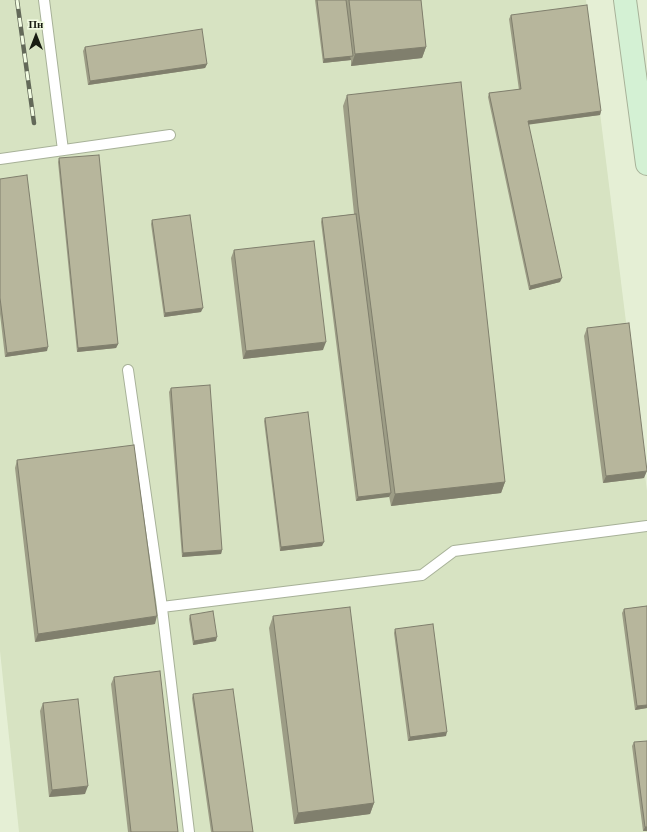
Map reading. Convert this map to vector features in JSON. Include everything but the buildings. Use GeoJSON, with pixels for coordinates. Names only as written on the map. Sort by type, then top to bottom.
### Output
{"type":"FeatureCollection","features":[{"type":"Feature","properties":{"kind":"street"},"geometry":{"type":"LineString","coordinates":[[625,0],[647,164]]}},
{"type":"Feature","properties":{"kind":"lane"},"geometry":{"type":"LineString","coordinates":[[44,0],[63,150]]}},
{"type":"Feature","properties":{"kind":"lane"},"geometry":{"type":"LineString","coordinates":[[0,159],[170,135]]}},
{"type":"Feature","properties":{"kind":"lane"},"geometry":{"type":"LineString","coordinates":[[128,370],[162,606],[189,832]]}},
{"type":"Feature","properties":{"kind":"lane"},"geometry":{"type":"LineString","coordinates":[[162,606],[422,575],[454,551],[647,526]]}},
{"type":"Feature","properties":{"kind":"shaded area"},"geometry":{"type":"Polygon","coordinates":[[[0,0],[586,0],[647,491],[647,832],[19,832],[0,651],[0,0]]]}},
{"type":"Feature","properties":{"kind":"railway"},"geometry":{"type":"LineString","coordinates":[[17,0],[34,123]]}}]}
